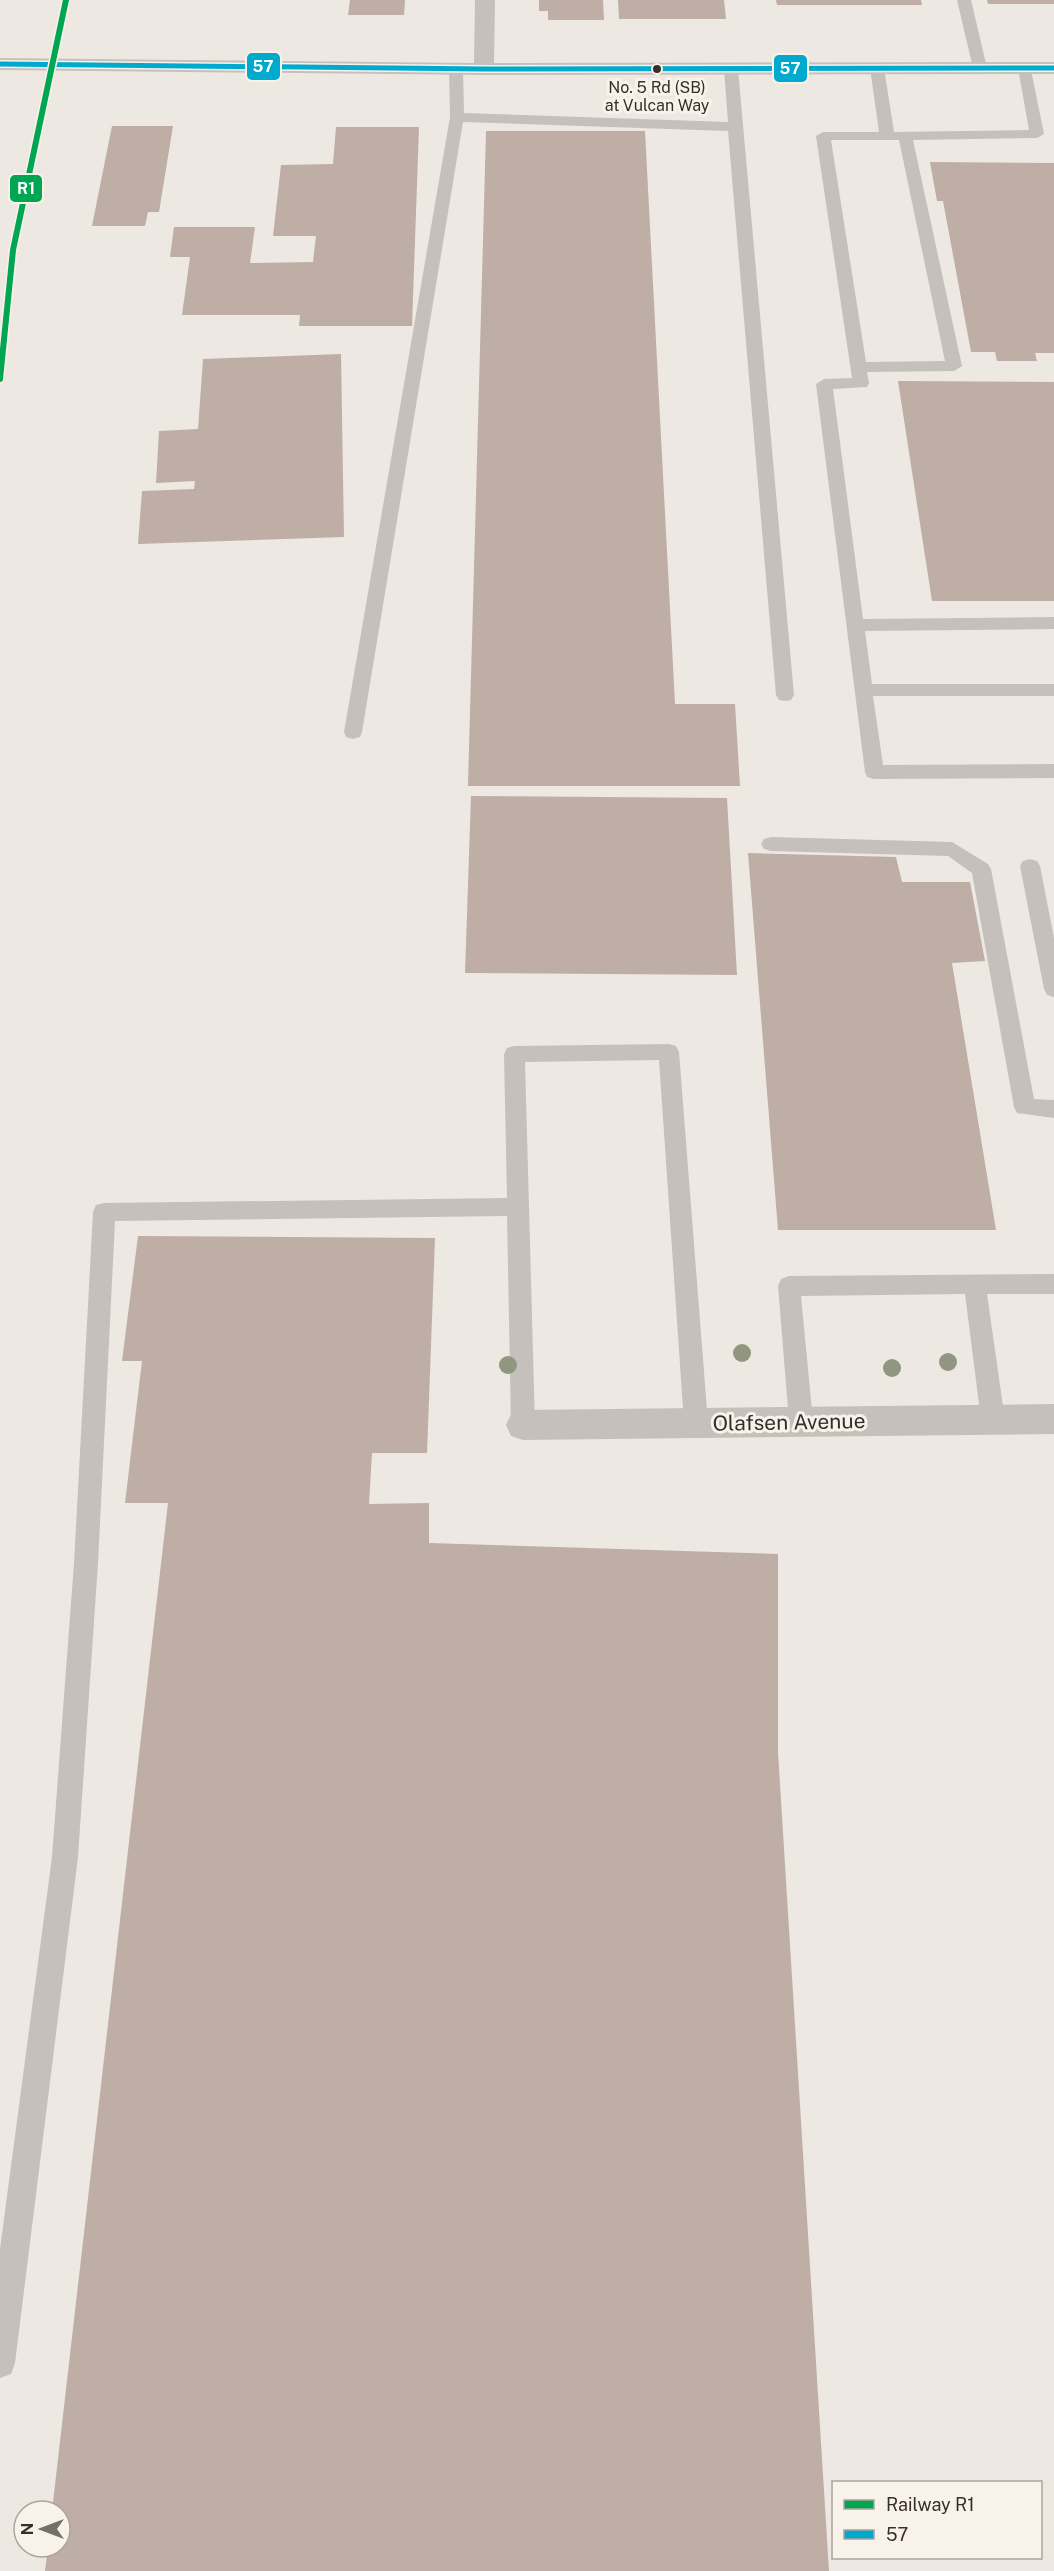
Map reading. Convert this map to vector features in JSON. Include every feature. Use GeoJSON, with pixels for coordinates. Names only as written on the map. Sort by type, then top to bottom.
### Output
{"type":"FeatureCollection","features":[{"type":"Feature","properties":{"kind":"street"},"geometry":{"type":"LineString","coordinates":[[484,69],[485,0]]}},
{"type":"Feature","properties":{"kind":"street"},"geometry":{"type":"LineString","coordinates":[[0,64],[456,69],[1054,68]]}},
{"type":"Feature","properties":{"kind":"street","name":"Olafsen Avenue"},"geometry":{"type":"LineString","coordinates":[[523,1425],[1054,1419]]}},
{"type":"Feature","properties":{"kind":"lane"},"geometry":{"type":"LineString","coordinates":[[964,0],[980,68]]}},
{"type":"Feature","properties":{"kind":"lane"},"geometry":{"type":"LineString","coordinates":[[878,68],[887,136]]}},
{"type":"Feature","properties":{"kind":"lane"},"geometry":{"type":"LineString","coordinates":[[1025,68],[1037,135],[823,136],[861,383],[824,384],[874,772],[1054,771]]}},
{"type":"Feature","properties":{"kind":"lane"},"geometry":{"type":"LineString","coordinates":[[353,732],[457,117],[456,69]]}},
{"type":"Feature","properties":{"kind":"lane"},"geometry":{"type":"LineString","coordinates":[[731,69],[785,696]]}},
{"type":"Feature","properties":{"kind":"lane"},"geometry":{"type":"LineString","coordinates":[[457,117],[735,127]]}},
{"type":"Feature","properties":{"kind":"lane"},"geometry":{"type":"LineString","coordinates":[[858,367],[954,366],[904,136]]}},
{"type":"Feature","properties":{"kind":"lane"},"geometry":{"type":"LineString","coordinates":[[855,625],[1054,623]]}},
{"type":"Feature","properties":{"kind":"lane"},"geometry":{"type":"LineString","coordinates":[[863,690],[1054,690]]}},
{"type":"Feature","properties":{"kind":"lane"},"geometry":{"type":"LineString","coordinates":[[771,844],[952,849],[981,869],[1025,1107],[1054,1109]]}},
{"type":"Feature","properties":{"kind":"lane"},"geometry":{"type":"LineString","coordinates":[[1030,866],[1054,989]]}},
{"type":"Feature","properties":{"kind":"lane"},"geometry":{"type":"LineString","coordinates":[[523,1425],[514,1053],[669,1052],[696,1422]]}},
{"type":"Feature","properties":{"kind":"lane"},"geometry":{"type":"LineString","coordinates":[[0,2363],[66,1857],[87,1563],[104,1212],[517,1207]]}},
{"type":"Feature","properties":{"kind":"lane"},"geometry":{"type":"LineString","coordinates":[[801,1421],[789,1286],[1054,1284]]}},
{"type":"Feature","properties":{"kind":"lane"},"geometry":{"type":"LineString","coordinates":[[975,1285],[993,1420]]}},
{"type":"Feature","properties":{"kind":"building"},"geometry":{"type":"Polygon","coordinates":[[[350,0],[405,0],[404,15],[348,15],[350,0]]]}},
{"type":"Feature","properties":{"kind":"building"},"geometry":{"type":"Polygon","coordinates":[[[539,0],[603,0],[604,20],[548,20],[548,11],[539,11],[539,0]]]}},
{"type":"Feature","properties":{"kind":"building"},"geometry":{"type":"Polygon","coordinates":[[[618,0],[724,0],[726,19],[619,19],[618,0]]]}},
{"type":"Feature","properties":{"kind":"building"},"geometry":{"type":"Polygon","coordinates":[[[776,0],[921,0],[922,5],[777,5],[776,0]]]}},
{"type":"Feature","properties":{"kind":"building"},"geometry":{"type":"Polygon","coordinates":[[[987,0],[1054,0],[1054,4],[988,4],[987,0]]]}},
{"type":"Feature","properties":{"kind":"building"},"geometry":{"type":"Polygon","coordinates":[[[112,126],[173,126],[159,212],[148,212],[145,226],[92,226],[112,126]]]}},
{"type":"Feature","properties":{"kind":"building"},"geometry":{"type":"Polygon","coordinates":[[[336,127],[419,127],[412,326],[299,326],[300,315],[182,315],[190,257],[170,257],[174,227],[255,227],[250,263],[313,262],[316,236],[273,236],[281,165],[333,164],[336,127]]]}},
{"type":"Feature","properties":{"kind":"building"},"geometry":{"type":"Polygon","coordinates":[[[486,131],[645,131],[675,704],[735,704],[740,786],[468,786],[486,131]]]}},
{"type":"Feature","properties":{"kind":"building"},"geometry":{"type":"Polygon","coordinates":[[[930,162],[1054,163],[1054,353],[1035,353],[1037,361],[997,361],[995,352],[971,352],[943,201],[937,201],[930,162]]]}},
{"type":"Feature","properties":{"kind":"building"},"geometry":{"type":"Polygon","coordinates":[[[341,354],[344,537],[138,544],[142,491],[194,489],[195,481],[156,483],[159,431],[198,429],[203,359],[341,354]]]}},
{"type":"Feature","properties":{"kind":"building"},"geometry":{"type":"Polygon","coordinates":[[[898,381],[1054,382],[1054,601],[932,601],[898,381]]]}},
{"type":"Feature","properties":{"kind":"building"},"geometry":{"type":"Polygon","coordinates":[[[471,796],[727,798],[737,975],[465,973],[471,796]]]}},
{"type":"Feature","properties":{"kind":"building"},"geometry":{"type":"Polygon","coordinates":[[[748,853],[896,857],[902,882],[970,882],[985,961],[952,963],[996,1230],[778,1230],[748,853]]]}},
{"type":"Feature","properties":{"kind":"building"},"geometry":{"type":"Polygon","coordinates":[[[138,1236],[435,1238],[427,1453],[372,1453],[369,1504],[429,1503],[429,1543],[778,1554],[778,1752],[829,2571],[45,2571],[46,2559],[72,2559],[72,2499],[53,2499],[168,1503],[125,1503],[142,1361],[122,1361],[138,1236]]]}},
{"type":"Feature","properties":{"kind":"rail line","name":"R1"},"geometry":{"type":"LineString","coordinates":[[0,379],[13,250],[66,0]]}},
{"type":"Feature","properties":{"kind":"transit line","name":"57"},"geometry":{"type":"LineString","coordinates":[[0,64],[484,69],[1054,68]]}},
{"type":"Feature","properties":{"kind":"place","name":"No. 5 Rd (SB) at Vulcan Way"},"geometry":{"type":"Point","coordinates":[657,69]}}]}
